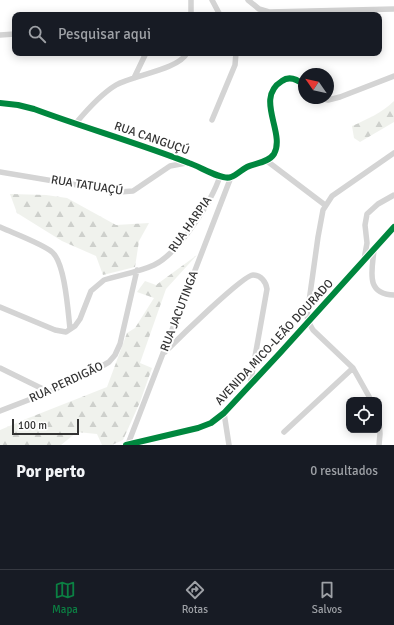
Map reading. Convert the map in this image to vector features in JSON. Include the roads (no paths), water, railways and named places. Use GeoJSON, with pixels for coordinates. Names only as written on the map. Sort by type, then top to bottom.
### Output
{"type":"FeatureCollection","features":[{"type":"Feature","properties":{"kind":"street"},"geometry":{"type":"LineString","coordinates":[[190,12],[191,0]]}},
{"type":"Feature","properties":{"kind":"street"},"geometry":{"type":"LineString","coordinates":[[212,0],[218,12]]}},
{"type":"Feature","properties":{"kind":"street"},"geometry":{"type":"LineString","coordinates":[[248,0],[259,9],[269,12],[394,9]]}},
{"type":"Feature","properties":{"kind":"street"},"geometry":{"type":"LineString","coordinates":[[0,35],[12,34]]}},
{"type":"Feature","properties":{"kind":"street"},"geometry":{"type":"LineString","coordinates":[[134,78],[145,56]]}},
{"type":"Feature","properties":{"kind":"street"},"geometry":{"type":"LineString","coordinates":[[76,123],[86,111],[114,86],[177,63],[184,56]]}},
{"type":"Feature","properties":{"kind":"street"},"geometry":{"type":"LineString","coordinates":[[212,120],[235,65],[236,56]]}},
{"type":"Feature","properties":{"kind":"street"},"geometry":{"type":"LineString","coordinates":[[334,98],[394,76]]}},
{"type":"Feature","properties":{"kind":"street"},"geometry":{"type":"LineString","coordinates":[[220,176],[231,178],[248,166],[267,161],[273,156],[277,146],[270,112],[272,94],[282,81],[288,78],[298,81]]}},
{"type":"Feature","properties":{"kind":"street","name":"RUA CANGUÇÚ"},"geometry":{"type":"LineString","coordinates":[[0,103],[34,109],[190,163],[220,176]]}},
{"type":"Feature","properties":{"kind":"street"},"geometry":{"type":"LineString","coordinates":[[369,397],[353,368],[313,330],[308,321],[307,308],[316,244],[325,205],[332,196],[394,153]]}},
{"type":"Feature","properties":{"kind":"street"},"geometry":{"type":"LineString","coordinates":[[267,161],[325,205]]}},
{"type":"Feature","properties":{"kind":"street","name":"RUA TATUAÇÚ"},"geometry":{"type":"LineString","coordinates":[[0,172],[126,192],[133,191],[170,166],[190,163]]}},
{"type":"Feature","properties":{"kind":"street","name":"RUA HARPIA"},"geometry":{"type":"LineString","coordinates":[[70,329],[75,326],[80,319],[91,291],[97,284],[104,280],[154,265],[171,253],[201,214],[217,185],[220,176]]}},
{"type":"Feature","properties":{"kind":"street","name":"RUA JACUTINGA"},"geometry":{"type":"LineString","coordinates":[[127,444],[231,178]]}},
{"type":"Feature","properties":{"kind":"street"},"geometry":{"type":"LineString","coordinates":[[364,260],[367,243],[365,219],[367,214],[378,204],[394,195]]}},
{"type":"Feature","properties":{"kind":"street"},"geometry":{"type":"LineString","coordinates":[[0,227],[54,253],[62,271],[70,329],[66,332],[55,330],[0,308]]}},
{"type":"Feature","properties":{"kind":"street","name":"AVENIDA MICO-LEÃO DOURADO"},"geometry":{"type":"LineString","coordinates":[[127,444],[198,428],[211,423],[224,413],[394,227]]}},
{"type":"Feature","properties":{"kind":"street"},"geometry":{"type":"LineString","coordinates":[[374,250],[372,276],[374,286],[380,293],[385,295],[394,295]]}},
{"type":"Feature","properties":{"kind":"street","name":"RUA PERDIGÃO"},"geometry":{"type":"LineString","coordinates":[[0,412],[49,392],[109,362],[115,355],[120,344],[137,270]]}},
{"type":"Feature","properties":{"kind":"street"},"geometry":{"type":"LineString","coordinates":[[163,354],[244,278],[253,275],[259,277],[266,283],[267,289],[250,386]]}},
{"type":"Feature","properties":{"kind":"street"},"geometry":{"type":"LineString","coordinates":[[0,368],[49,392]]}},
{"type":"Feature","properties":{"kind":"street"},"geometry":{"type":"LineString","coordinates":[[284,432],[353,368]]}},
{"type":"Feature","properties":{"kind":"street"},"geometry":{"type":"LineString","coordinates":[[224,413],[229,445]]}},
{"type":"Feature","properties":{"kind":"street"},"geometry":{"type":"LineString","coordinates":[[379,445],[380,433]]}}]}
